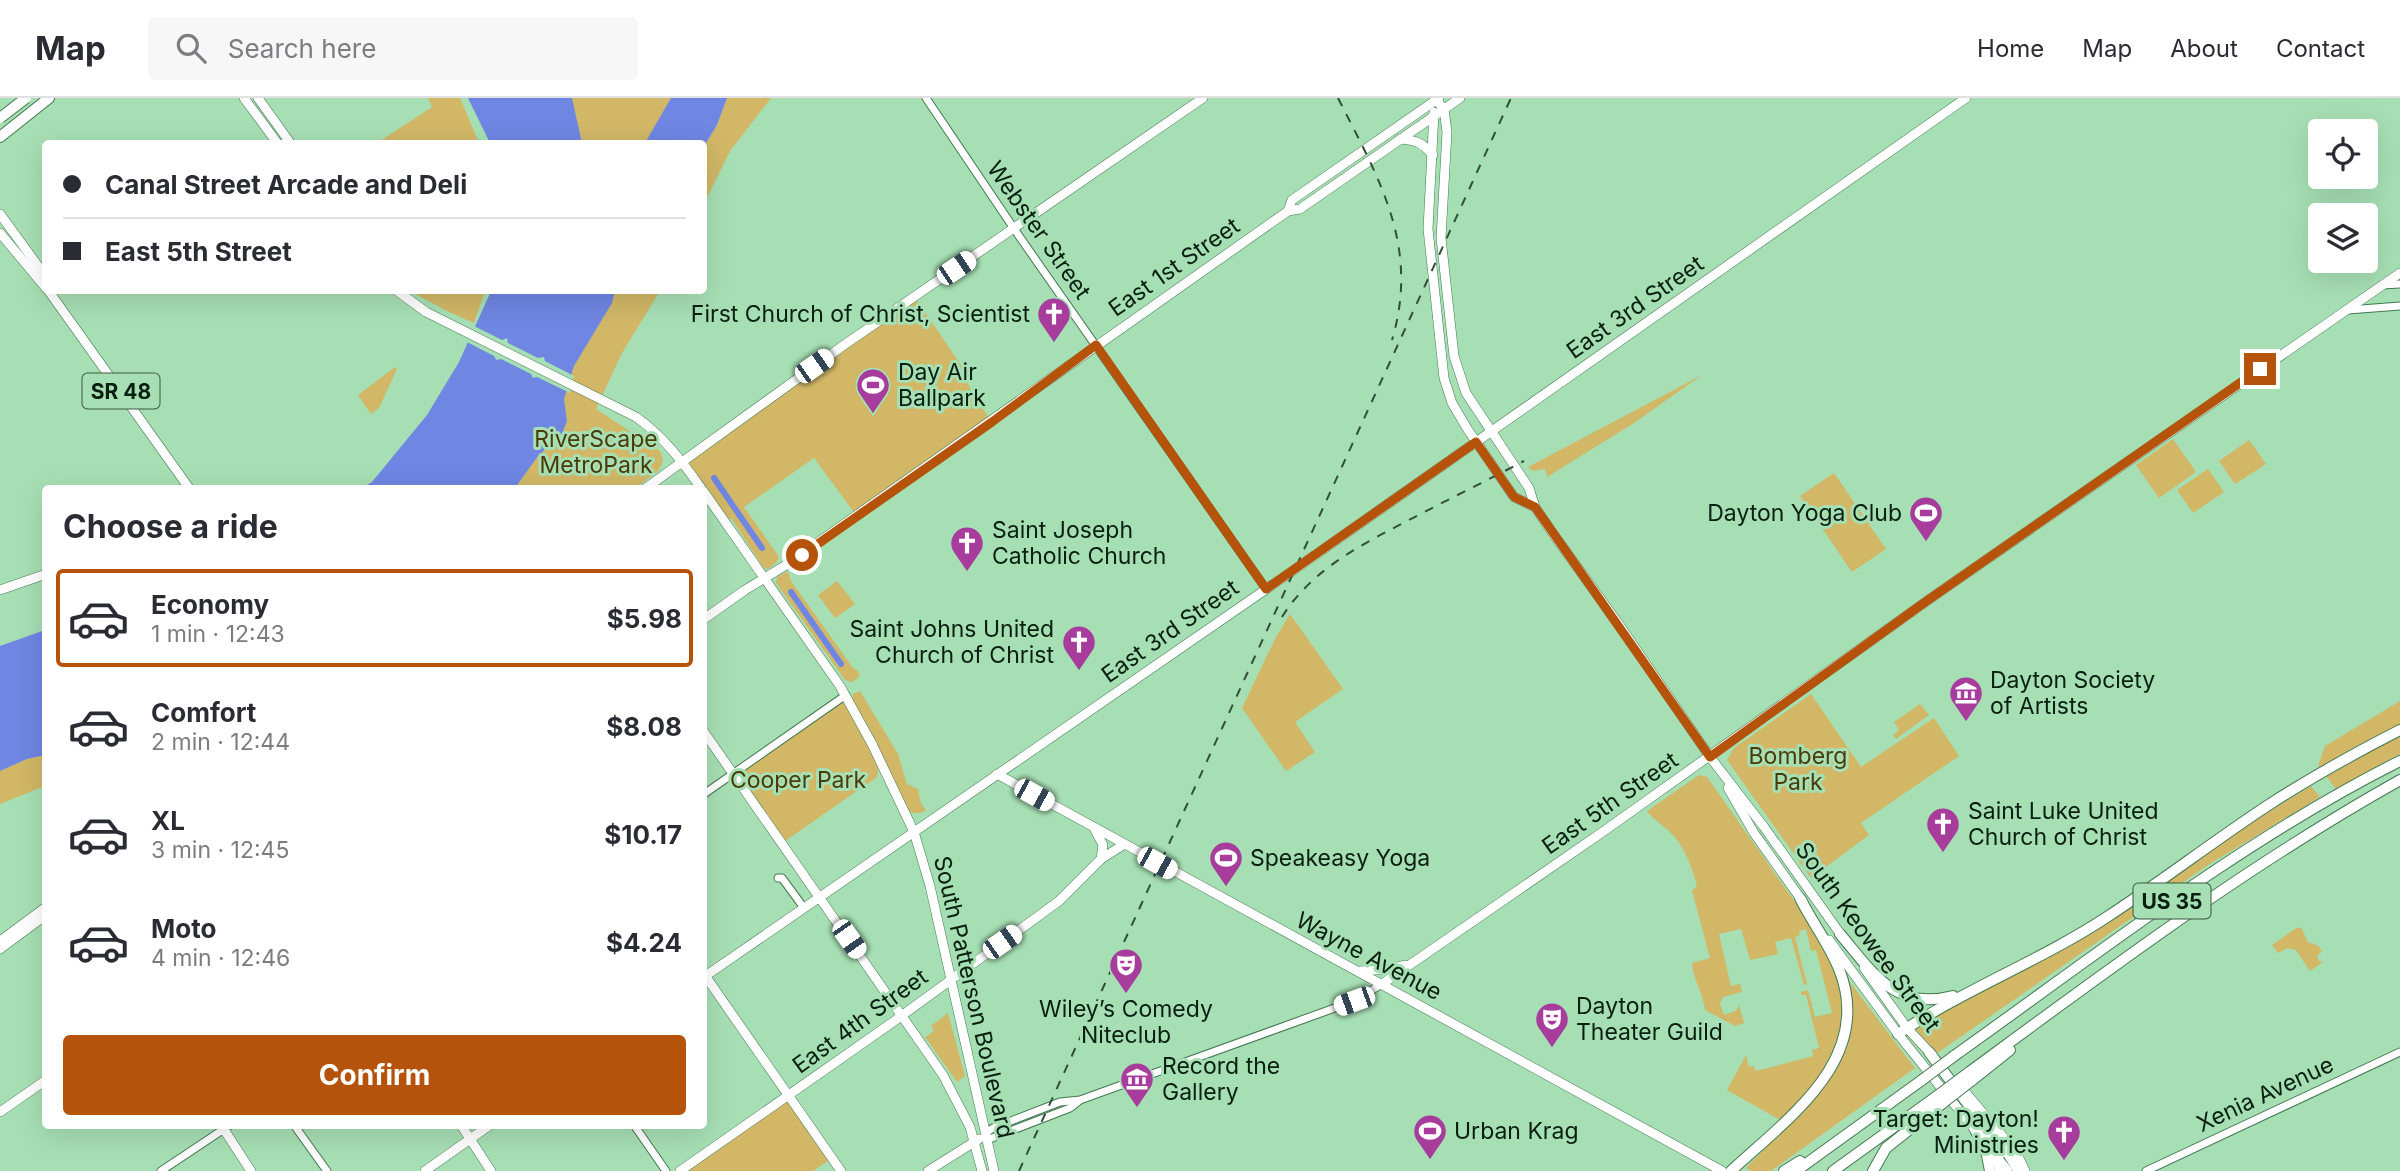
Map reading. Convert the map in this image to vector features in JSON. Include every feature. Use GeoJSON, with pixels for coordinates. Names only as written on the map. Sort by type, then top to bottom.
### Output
{"type":"FeatureCollection","features":[{"type":"Feature","properties":{"kind":"highway"},"geometry":{"type":"LineString","coordinates":[[0,135],[19,98]]}},
{"type":"Feature","properties":{"kind":"highway"},"geometry":{"type":"LineString","coordinates":[[0,118],[26,98]]}},
{"type":"Feature","properties":{"kind":"highway"},"geometry":{"type":"LineString","coordinates":[[0,135],[49,98]]}},
{"type":"Feature","properties":{"kind":"highway"},"geometry":{"type":"LineString","coordinates":[[1902,1031],[1946,1003],[2009,973],[2106,918],[2270,804],[2339,762],[2400,730]]}},
{"type":"Feature","properties":{"kind":"highway","name":"US 35"},"geometry":{"type":"LineString","coordinates":[[1789,1170],[1885,1106],[2235,858],[2305,814],[2400,761]]}},
{"type":"Feature","properties":{"kind":"highway","name":"US 35"},"geometry":{"type":"LineString","coordinates":[[1833,1171],[1940,1098],[2062,1004],[2246,874],[2357,804],[2400,782]]}},
{"type":"Feature","properties":{"kind":"highway"},"geometry":{"type":"LineString","coordinates":[[1731,1171],[1816,1090],[1833,1067],[1843,1042],[1845,990],[1831,953],[1800,898]]}},
{"type":"Feature","properties":{"kind":"highway"},"geometry":{"type":"LineString","coordinates":[[1840,934],[1872,972],[1904,996],[1930,1000],[1969,992]]}},
{"type":"Feature","properties":{"kind":"highway"},"geometry":{"type":"LineString","coordinates":[[1929,1052],[1988,1131],[1997,1156],[1993,1169]]}},
{"type":"Feature","properties":{"kind":"highway"},"geometry":{"type":"LineString","coordinates":[[1873,1171],[1886,1148],[1940,1098]]}},
{"type":"Feature","properties":{"kind":"highway"},"geometry":{"type":"LineString","coordinates":[[1973,1125],[1993,1169]]}},
{"type":"Feature","properties":{"kind":"highway"},"geometry":{"type":"LineString","coordinates":[[1997,1156],[2007,1152],[2019,1171]]}},
{"type":"Feature","properties":{"kind":"main road"},"geometry":{"type":"LineString","coordinates":[[244,98],[275,140]]}},
{"type":"Feature","properties":{"kind":"main road"},"geometry":{"type":"LineString","coordinates":[[258,98],[288,140]]}},
{"type":"Feature","properties":{"kind":"main road"},"geometry":{"type":"LineString","coordinates":[[650,485],[777,392],[1203,98]]}},
{"type":"Feature","properties":{"kind":"main road","name":"East 1st Street"},"geometry":{"type":"LineString","coordinates":[[707,617],[992,422],[1096,345],[1288,211],[1300,209],[1460,98]]}},
{"type":"Feature","properties":{"kind":"main road","name":"East 3rd Street"},"geometry":{"type":"LineString","coordinates":[[707,973],[1266,589],[1966,98]]}},
{"type":"Feature","properties":{"kind":"main road"},"geometry":{"type":"LineString","coordinates":[[1437,99],[1444,109]]}},
{"type":"Feature","properties":{"kind":"main road","name":"East 1st Street"},"geometry":{"type":"LineString","coordinates":[[1288,211],[1292,200],[1437,99]]}},
{"type":"Feature","properties":{"kind":"main road","name":"South Keowee Street"},"geometry":{"type":"LineString","coordinates":[[1437,99],[1428,194],[1428,229],[1441,365],[1452,404],[1476,442],[1514,497],[1535,507]]}},
{"type":"Feature","properties":{"kind":"main road","name":"South Keowee Street"},"geometry":{"type":"LineString","coordinates":[[1444,109],[1447,149],[1441,238],[1454,356],[1466,393],[1530,488],[1535,507],[1710,757],[1840,934],[1902,1031],[1929,1052],[2016,1152],[2025,1171]]}},
{"type":"Feature","properties":{"kind":"main road"},"geometry":{"type":"LineString","coordinates":[[1400,139],[1417,140],[1433,155]]}},
{"type":"Feature","properties":{"kind":"main road"},"geometry":{"type":"LineString","coordinates":[[0,214],[42,272]]}},
{"type":"Feature","properties":{"kind":"main road","name":"SR 48"},"geometry":{"type":"LineString","coordinates":[[0,233],[42,282]]}},
{"type":"Feature","properties":{"kind":"main road","name":"East 5th Street"},"geometry":{"type":"LineString","coordinates":[[1382,984],[2400,272]]}},
{"type":"Feature","properties":{"kind":"main road","name":"SR 48"},"geometry":{"type":"LineString","coordinates":[[52,294],[187,485]]}},
{"type":"Feature","properties":{"kind":"main road","name":"South Patterson Boulevard"},"geometry":{"type":"LineString","coordinates":[[401,294],[436,317],[604,400],[650,428],[698,485]]}},
{"type":"Feature","properties":{"kind":"main road","name":"South Patterson Boulevard"},"geometry":{"type":"LineString","coordinates":[[707,497],[846,695],[915,832],[927,873],[994,1171]]}},
{"type":"Feature","properties":{"kind":"main road"},"geometry":{"type":"LineString","coordinates":[[0,590],[42,575]]}},
{"type":"Feature","properties":{"kind":"main road","name":"South Patterson Boulevard"},"geometry":{"type":"LineString","coordinates":[[707,736],[951,1089],[975,1143],[982,1171]]}},
{"type":"Feature","properties":{"kind":"main road","name":"South Keowee Street"},"geometry":{"type":"LineString","coordinates":[[1710,757],[1754,833],[1800,898],[2008,1171]]}},
{"type":"Feature","properties":{"kind":"main road","name":"Wayne Avenue"},"geometry":{"type":"LineString","coordinates":[[998,774],[1123,845],[1722,1171]]}},
{"type":"Feature","properties":{"kind":"main road"},"geometry":{"type":"LineString","coordinates":[[1094,829],[1103,845],[1101,859]]}},
{"type":"Feature","properties":{"kind":"main road","name":"East 4th Street"},"geometry":{"type":"LineString","coordinates":[[680,1171],[902,1016],[1059,901],[1101,859],[1123,845]]}},
{"type":"Feature","properties":{"kind":"main road"},"geometry":{"type":"LineString","coordinates":[[0,941],[42,910]]}},
{"type":"Feature","properties":{"kind":"main road"},"geometry":{"type":"LineString","coordinates":[[0,949],[42,918]]}},
{"type":"Feature","properties":{"kind":"main road"},"geometry":{"type":"LineString","coordinates":[[1358,971],[1389,969],[1414,963]]}},
{"type":"Feature","properties":{"kind":"main road"},"geometry":{"type":"LineString","coordinates":[[707,979],[841,1171]]}},
{"type":"Feature","properties":{"kind":"main road"},"geometry":{"type":"LineString","coordinates":[[0,1111],[42,1083]]}},
{"type":"Feature","properties":{"kind":"main road"},"geometry":{"type":"LineString","coordinates":[[226,1129],[251,1171]]}},
{"type":"Feature","properties":{"kind":"main road"},"geometry":{"type":"LineString","coordinates":[[464,1129],[491,1171]]}},
{"type":"Feature","properties":{"kind":"main road"},"geometry":{"type":"LineString","coordinates":[[425,1171],[484,1129]]}},
{"type":"Feature","properties":{"kind":"main road","name":"East 5th Street"},"geometry":{"type":"LineString","coordinates":[[928,1171],[986,1136]]}},
{"type":"Feature","properties":{"kind":"street","name":"Webster Street"},"geometry":{"type":"LineString","coordinates":[[926,98],[1266,589]]}},
{"type":"Feature","properties":{"kind":"street"},"geometry":{"type":"LineString","coordinates":[[2382,285],[2400,284]]}},
{"type":"Feature","properties":{"kind":"street"},"geometry":{"type":"LineString","coordinates":[[2344,310],[2400,306]]}},
{"type":"Feature","properties":{"kind":"street"},"geometry":{"type":"LineString","coordinates":[[707,792],[846,695]]}},
{"type":"Feature","properties":{"kind":"street"},"geometry":{"type":"LineString","coordinates":[[778,878],[782,878],[804,908]]}},
{"type":"Feature","properties":{"kind":"street","name":"East 5th Street"},"geometry":{"type":"LineString","coordinates":[[986,1136],[1070,1108],[1080,1100],[1354,1001],[1382,984]]}},
{"type":"Feature","properties":{"kind":"street","name":"Xenia Avenue"},"geometry":{"type":"LineString","coordinates":[[2146,1171],[2400,1052]]}},
{"type":"Feature","properties":{"kind":"street"},"geometry":{"type":"LineString","coordinates":[[161,1171],[222,1129]]}},
{"type":"Feature","properties":{"kind":"street"},"geometry":{"type":"LineString","coordinates":[[297,1129],[327,1171]]}},
{"type":"Feature","properties":{"kind":"street"},"geometry":{"type":"LineString","coordinates":[[638,1129],[666,1171]]}},
{"type":"Feature","properties":{"kind":"green space"},"geometry":{"type":"Polygon","coordinates":[[[428,98],[460,98],[478,140],[382,140],[432,107],[428,98]]]}},
{"type":"Feature","properties":{"kind":"green space"},"geometry":{"type":"Polygon","coordinates":[[[572,98],[671,98],[647,140],[581,140],[572,98]]]}},
{"type":"Feature","properties":{"kind":"green space"},"geometry":{"type":"Polygon","coordinates":[[[727,98],[771,98],[730,151],[707,198],[707,141],[717,125],[727,98]]]}},
{"type":"Feature","properties":{"kind":"green space"},"geometry":{"type":"Polygon","coordinates":[[[416,294],[484,294],[474,323],[416,294]]]}},
{"type":"Feature","properties":{"kind":"green space","name":"RiverScape MetroPark"},"geometry":{"type":"Polygon","coordinates":[[[614,294],[658,294],[622,353],[596,409],[660,451],[663,461],[659,470],[640,485],[517,485],[538,456],[562,434],[567,421],[564,399],[574,366],[612,303],[614,294]]]}},
{"type":"Feature","properties":{"kind":"green space"},"geometry":{"type":"Polygon","coordinates":[[[914,296],[961,365],[971,391],[992,422],[856,515],[814,458],[744,507],[779,557],[768,569],[763,567],[731,518],[724,522],[707,498],[707,485],[697,485],[681,462],[914,296]]]}},
{"type":"Feature","properties":{"kind":"green space"},"geometry":{"type":"Polygon","coordinates":[[[395,367],[397,369],[379,408],[371,414],[358,395],[395,367]]]}},
{"type":"Feature","properties":{"kind":"green space"},"geometry":{"type":"Polygon","coordinates":[[[1702,375],[1634,423],[1547,477],[1545,469],[1533,471],[1528,467],[1702,375]]]}},
{"type":"Feature","properties":{"kind":"green space"},"geometry":{"type":"Polygon","coordinates":[[[2173,439],[2196,472],[2159,498],[2136,465],[2173,439]]]}},
{"type":"Feature","properties":{"kind":"green space"},"geometry":{"type":"Polygon","coordinates":[[[2249,440],[2266,464],[2235,484],[2219,461],[2249,440]]]}},
{"type":"Feature","properties":{"kind":"green space"},"geometry":{"type":"Polygon","coordinates":[[[2208,469],[2224,492],[2193,513],[2177,490],[2208,469]]]}},
{"type":"Feature","properties":{"kind":"green space"},"geometry":{"type":"Polygon","coordinates":[[[1834,473],[1886,549],[1852,572],[1800,496],[1834,473]]]}},
{"type":"Feature","properties":{"kind":"green space"},"geometry":{"type":"Polygon","coordinates":[[[788,571],[791,581],[853,668],[859,672],[859,677],[852,682],[845,680],[776,583],[777,577],[788,571]]]}},
{"type":"Feature","properties":{"kind":"green space"},"geometry":{"type":"Polygon","coordinates":[[[837,581],[855,604],[835,618],[818,595],[837,581]]]}},
{"type":"Feature","properties":{"kind":"green space"},"geometry":{"type":"Polygon","coordinates":[[[1290,614],[1343,689],[1295,722],[1315,752],[1286,771],[1242,708],[1290,614]]]}},
{"type":"Feature","properties":{"kind":"green space"},"geometry":{"type":"Polygon","coordinates":[[[860,691],[898,754],[907,784],[918,789],[921,804],[926,810],[923,812],[916,813],[906,809],[852,700],[853,694],[860,691]]]}},
{"type":"Feature","properties":{"kind":"green space","name":"Bomberg Park"},"geometry":{"type":"Polygon","coordinates":[[[1811,694],[1861,767],[1934,718],[1959,756],[1861,823],[1869,835],[1811,878],[1727,760],[1734,748],[1811,694]]]}},
{"type":"Feature","properties":{"kind":"green space","name":"Cooper Park"},"geometry":{"type":"Polygon","coordinates":[[[846,695],[880,759],[877,777],[781,844],[733,774],[846,695]]]}},
{"type":"Feature","properties":{"kind":"green space"},"geometry":{"type":"Polygon","coordinates":[[[2400,701],[2400,754],[2336,789],[2318,766],[2325,746],[2400,701]]]}},
{"type":"Feature","properties":{"kind":"green space"},"geometry":{"type":"Polygon","coordinates":[[[1920,704],[1929,715],[1896,739],[1893,735],[1899,730],[1894,722],[1920,704]]]}},
{"type":"Feature","properties":{"kind":"green space"},"geometry":{"type":"Polygon","coordinates":[[[42,756],[42,787],[0,804],[0,771],[42,756]]]}},
{"type":"Feature","properties":{"kind":"green space"},"geometry":{"type":"Polygon","coordinates":[[[1699,775],[1707,777],[1817,934],[1833,964],[1842,995],[1842,1023],[1831,1060],[1817,1082],[1780,1120],[1727,1090],[1746,1055],[1749,1067],[1754,1066],[1756,1071],[1813,1056],[1812,1050],[1819,1048],[1806,995],[1801,995],[1801,992],[1808,990],[1815,1017],[1832,1013],[1816,950],[1811,951],[1806,929],[1799,931],[1800,935],[1795,937],[1807,984],[1804,985],[1791,938],[1775,942],[1778,954],[1750,960],[1741,929],[1719,934],[1731,986],[1740,984],[1742,992],[1723,997],[1720,1003],[1724,1015],[1736,1011],[1739,1005],[1744,1023],[1735,1026],[1705,1010],[1692,963],[1710,958],[1692,891],[1697,886],[1695,878],[1679,842],[1647,811],[1699,775]]]}},
{"type":"Feature","properties":{"kind":"green space"},"geometry":{"type":"Polygon","coordinates":[[[2311,786],[2320,797],[2208,865],[1936,1054],[1915,1028],[2311,786]]]}},
{"type":"Feature","properties":{"kind":"green space"},"geometry":{"type":"Polygon","coordinates":[[[2298,927],[2302,929],[2308,942],[2317,945],[2322,951],[2317,956],[2319,961],[2323,962],[2310,971],[2296,950],[2288,948],[2278,953],[2272,945],[2298,927]]]}},
{"type":"Feature","properties":{"kind":"green space"},"geometry":{"type":"Polygon","coordinates":[[[1846,977],[1915,1068],[1771,1171],[1751,1171],[1746,1168],[1814,1098],[1828,1081],[1840,1058],[1846,977]]]}},
{"type":"Feature","properties":{"kind":"green space"},"geometry":{"type":"Polygon","coordinates":[[[948,1013],[965,1076],[957,1082],[925,1037],[934,1031],[931,1026],[948,1013]]]}},
{"type":"Feature","properties":{"kind":"green space"},"geometry":{"type":"Polygon","coordinates":[[[788,1096],[832,1158],[813,1171],[680,1171],[788,1096]]]}},
{"type":"Feature","properties":{"kind":"water"},"geometry":{"type":"Polygon","coordinates":[[[468,98],[572,98],[581,140],[489,140],[468,98]]]}},
{"type":"Feature","properties":{"kind":"water"},"geometry":{"type":"Polygon","coordinates":[[[671,98],[727,98],[717,125],[707,141],[647,140],[671,98]]]}},
{"type":"Feature","properties":{"kind":"water"},"geometry":{"type":"Polygon","coordinates":[[[490,294],[614,294],[612,303],[574,366],[564,399],[567,421],[562,434],[538,456],[517,485],[367,485],[427,415],[459,362],[490,294]]]}},
{"type":"Feature","properties":{"kind":"water"},"geometry":{"type":"Polygon","coordinates":[[[42,631],[42,756],[0,771],[0,646],[42,631]]]}},
{"type":"Feature","properties":{"kind":"pier"},"geometry":{"type":"Polygon","coordinates":[[[472,325],[502,340],[507,338],[508,343],[538,358],[544,357],[545,361],[574,376],[570,393],[537,377],[533,378],[531,374],[501,359],[496,360],[494,356],[465,341],[472,325]]]}},
{"type":"Feature","properties":{"kind":"waterway"},"geometry":{"type":"LineString","coordinates":[[714,478],[762,548]]}},
{"type":"Feature","properties":{"kind":"waterway"},"geometry":{"type":"LineString","coordinates":[[791,592],[841,664]]}},
{"type":"Feature","properties":{"kind":"railway"},"geometry":{"type":"LineString","coordinates":[[1338,98],[1380,185],[1398,243],[1401,274],[1399,306],[1392,340]]}},
{"type":"Feature","properties":{"kind":"railway"},"geometry":{"type":"LineString","coordinates":[[1019,1171],[1511,98]]}},
{"type":"Feature","properties":{"kind":"railway"},"geometry":{"type":"LineString","coordinates":[[1282,617],[1308,585],[1356,549],[1524,461]]}},
{"type":"Feature","properties":{"kind":"place","name":"First Church of Christ, Scientist"},"geometry":{"type":"Point","coordinates":[1054,344]}},
{"type":"Feature","properties":{"kind":"place","name":"Day Air Ballpark"},"geometry":{"type":"Point","coordinates":[873,415]}},
{"type":"Feature","properties":{"kind":"place","name":"Dayton Yoga Club"},"geometry":{"type":"Point","coordinates":[1926,543]}},
{"type":"Feature","properties":{"kind":"place","name":"Saint Joseph Catholic Church"},"geometry":{"type":"Point","coordinates":[967,573]}},
{"type":"Feature","properties":{"kind":"place","name":"Saint Johns United Church of Christ"},"geometry":{"type":"Point","coordinates":[1079,672]}},
{"type":"Feature","properties":{"kind":"place","name":"Dayton Society of Artists"},"geometry":{"type":"Point","coordinates":[1966,723]}},
{"type":"Feature","properties":{"kind":"place","name":"Saint Luke United Church of Christ"},"geometry":{"type":"Point","coordinates":[1943,854]}},
{"type":"Feature","properties":{"kind":"place","name":"Speakeasy Yoga"},"geometry":{"type":"Point","coordinates":[1226,888]}},
{"type":"Feature","properties":{"kind":"place","name":"Wiley’s Comedy Niteclub"},"geometry":{"type":"Point","coordinates":[1126,995]}},
{"type":"Feature","properties":{"kind":"place","name":"Dayton Theater Guild"},"geometry":{"type":"Point","coordinates":[1552,1049]}},
{"type":"Feature","properties":{"kind":"place","name":"Record the Gallery"},"geometry":{"type":"Point","coordinates":[1137,1109]}},
{"type":"Feature","properties":{"kind":"place","name":"Urban Krag"},"geometry":{"type":"Point","coordinates":[1430,1161]}},
{"type":"Feature","properties":{"kind":"place","name":"Target: Dayton! Ministries"},"geometry":{"type":"Point","coordinates":[2064,1162]}},
{"type":"Feature","properties":{"kind":"route"},"geometry":{"type":"LineString","coordinates":[[802,555],[992,422],[1096,345],[1177,465],[1266,589],[1476,442],[1514,497],[1535,507],[1710,757],[1921,605],[2260,369]]}}]}
